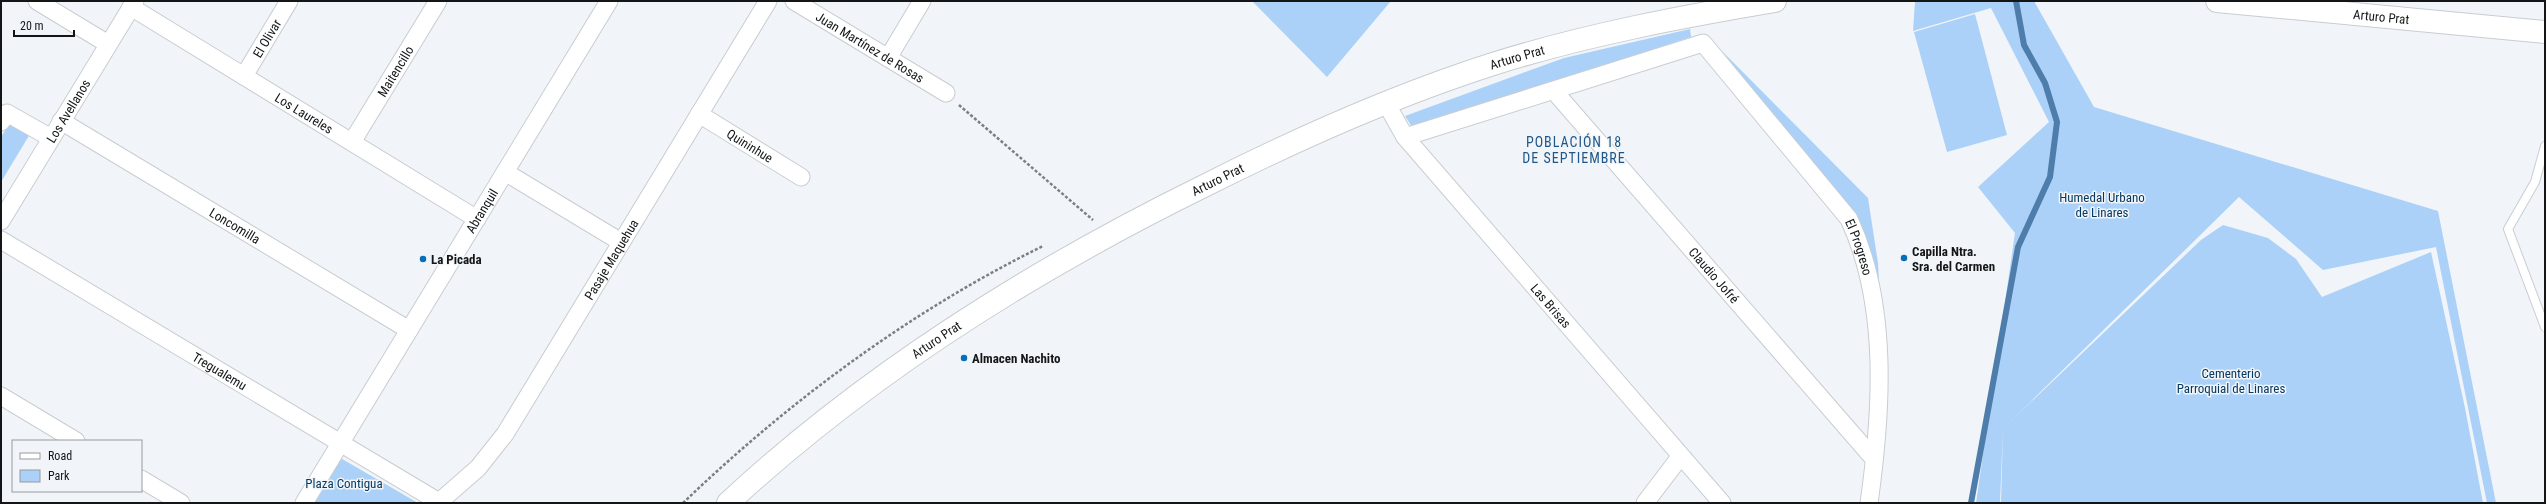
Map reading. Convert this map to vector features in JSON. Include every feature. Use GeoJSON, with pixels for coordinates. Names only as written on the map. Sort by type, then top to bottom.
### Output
{"type":"FeatureCollection","features":[{"type":"Feature","properties":{"kind":"main road","name":"Arturo Prat"},"geometry":{"type":"LineString","coordinates":[[728,503],[789,450],[858,396],[969,317],[1115,231],[1267,154],[1386,103],[1491,65],[1596,36],[1690,16],[1775,1]]}},
{"type":"Feature","properties":{"kind":"main road","name":"Arturo Prat"},"geometry":{"type":"LineString","coordinates":[[2217,1],[2545,32]]}},
{"type":"Feature","properties":{"kind":"street"},"geometry":{"type":"LineString","coordinates":[[37,1],[108,44]]}},
{"type":"Feature","properties":{"kind":"street","name":"El Olivar"},"geometry":{"type":"LineString","coordinates":[[244,76],[289,1]]}},
{"type":"Feature","properties":{"kind":"street","name":"Maitencillo"},"geometry":{"type":"LineString","coordinates":[[352,142],[438,1]]}},
{"type":"Feature","properties":{"kind":"street","name":"Abranquil"},"geometry":{"type":"LineString","coordinates":[[304,503],[609,1]]}},
{"type":"Feature","properties":{"kind":"street","name":"Pasaje Maquehua"},"geometry":{"type":"LineString","coordinates":[[438,502],[478,468],[505,434],[768,1]]}},
{"type":"Feature","properties":{"kind":"street","name":"Juan Martínez de Rosas"},"geometry":{"type":"LineString","coordinates":[[794,1],[946,94]]}},
{"type":"Feature","properties":{"kind":"street"},"geometry":{"type":"LineString","coordinates":[[888,58],[922,1]]}},
{"type":"Feature","properties":{"kind":"street","name":"Los Avellanos"},"geometry":{"type":"LineString","coordinates":[[1,221],[133,4]]}},
{"type":"Feature","properties":{"kind":"street","name":"Los Laureles"},"geometry":{"type":"LineString","coordinates":[[133,4],[244,76],[477,218]]}},
{"type":"Feature","properties":{"kind":"street","name":"El Progreso"},"geometry":{"type":"LineString","coordinates":[[1554,90],[1703,44],[1849,219],[1858,239],[1871,284],[1878,341],[1874,459],[1869,503]]}},
{"type":"Feature","properties":{"kind":"street"},"geometry":{"type":"LineString","coordinates":[[1405,137],[1554,90]]}},
{"type":"Feature","properties":{"kind":"street","name":"Claudio Jofré"},"geometry":{"type":"LineString","coordinates":[[1554,90],[1874,459]]}},
{"type":"Feature","properties":{"kind":"street","name":"Las Brisas"},"geometry":{"type":"LineString","coordinates":[[1386,103],[1405,137],[1680,457],[1722,503]]}},
{"type":"Feature","properties":{"kind":"street"},"geometry":{"type":"LineString","coordinates":[[1,122],[6,113],[51,138]]}},
{"type":"Feature","properties":{"kind":"street","name":"Quininhue"},"geometry":{"type":"LineString","coordinates":[[699,114],[802,177]]}},
{"type":"Feature","properties":{"kind":"street","name":"Loncomilla"},"geometry":{"type":"LineString","coordinates":[[61,121],[409,330]]}},
{"type":"Feature","properties":{"kind":"street"},"geometry":{"type":"LineString","coordinates":[[505,172],[621,242]]}},
{"type":"Feature","properties":{"kind":"street","name":"Tregualemu"},"geometry":{"type":"LineString","coordinates":[[1,240],[438,502]]}},
{"type":"Feature","properties":{"kind":"street"},"geometry":{"type":"LineString","coordinates":[[1,396],[74,440]]}},
{"type":"Feature","properties":{"kind":"street"},"geometry":{"type":"LineString","coordinates":[[1645,503],[1680,457]]}},
{"type":"Feature","properties":{"kind":"street"},"geometry":{"type":"LineString","coordinates":[[142,480],[181,503]]}},
{"type":"Feature","properties":{"kind":"lane"},"geometry":{"type":"LineString","coordinates":[[2545,146],[2535,182],[2508,229],[2545,326]]}},
{"type":"Feature","properties":{"kind":"path"},"geometry":{"type":"LineString","coordinates":[[946,94],[1094,221]]}},
{"type":"Feature","properties":{"kind":"green space"},"geometry":{"type":"Polygon","coordinates":[[[1252,1],[1391,1],[1327,77],[1252,1]]]}},
{"type":"Feature","properties":{"kind":"green space"},"geometry":{"type":"Polygon","coordinates":[[[1915,1],[2034,1],[2094,107],[2438,211],[2496,503],[2487,503],[2436,247],[2323,270],[2239,197],[2012,420],[2201,240],[2223,225],[2268,238],[2296,259],[2322,297],[2431,252],[2465,408],[2483,503],[2001,503],[2003,429],[2000,503],[1976,503],[2015,233],[1978,187],[2049,122],[1991,8],[1913,31],[1915,1]]]}},
{"type":"Feature","properties":{"kind":"green space"},"geometry":{"type":"Polygon","coordinates":[[[1975,14],[2007,135],[1947,152],[1914,32],[1975,14]]]}},
{"type":"Feature","properties":{"kind":"green space"},"geometry":{"type":"Polygon","coordinates":[[[1690,29],[1691,37],[1412,127],[1405,116],[1564,58],[1690,29]]]}},
{"type":"Feature","properties":{"kind":"green space"},"geometry":{"type":"Polygon","coordinates":[[[1722,51],[1868,198],[1878,263],[1882,332],[1852,213],[1722,51]]]}},
{"type":"Feature","properties":{"kind":"green space"},"geometry":{"type":"Polygon","coordinates":[[[11,121],[30,134],[1,182],[1,137],[11,121]]]}},
{"type":"Feature","properties":{"kind":"green space","name":"Plaza Contigua"},"geometry":{"type":"Polygon","coordinates":[[[337,456],[418,503],[308,503],[337,456]]]}},
{"type":"Feature","properties":{"kind":"waterway"},"geometry":{"type":"LineString","coordinates":[[1971,503],[2018,247],[2050,177],[2057,122],[2045,83],[2024,45],[2016,1]]}},
{"type":"Feature","properties":{"kind":"place","name":"Capilla Ntra. Sra. del Carmen"},"geometry":{"type":"Point","coordinates":[1904,258]}},
{"type":"Feature","properties":{"kind":"place","name":"La Picada"},"geometry":{"type":"Point","coordinates":[423,259]}},
{"type":"Feature","properties":{"kind":"place","name":"Almacen Nachito"},"geometry":{"type":"Point","coordinates":[964,358]}},
{"type":"Feature","properties":{"kind":"district","name":"POBLACIÓN 18 DE SEPTIEMBRE"},"geometry":{"type":"Point","coordinates":[1574,150]}},
{"type":"Feature","properties":{"kind":"park label","name":"Humedal Urbano de Linares"},"geometry":{"type":"Point","coordinates":[2102,204]}},
{"type":"Feature","properties":{"kind":"park label","name":"Cementerio Parroquial de Linares"},"geometry":{"type":"Point","coordinates":[2231,380]}}]}
